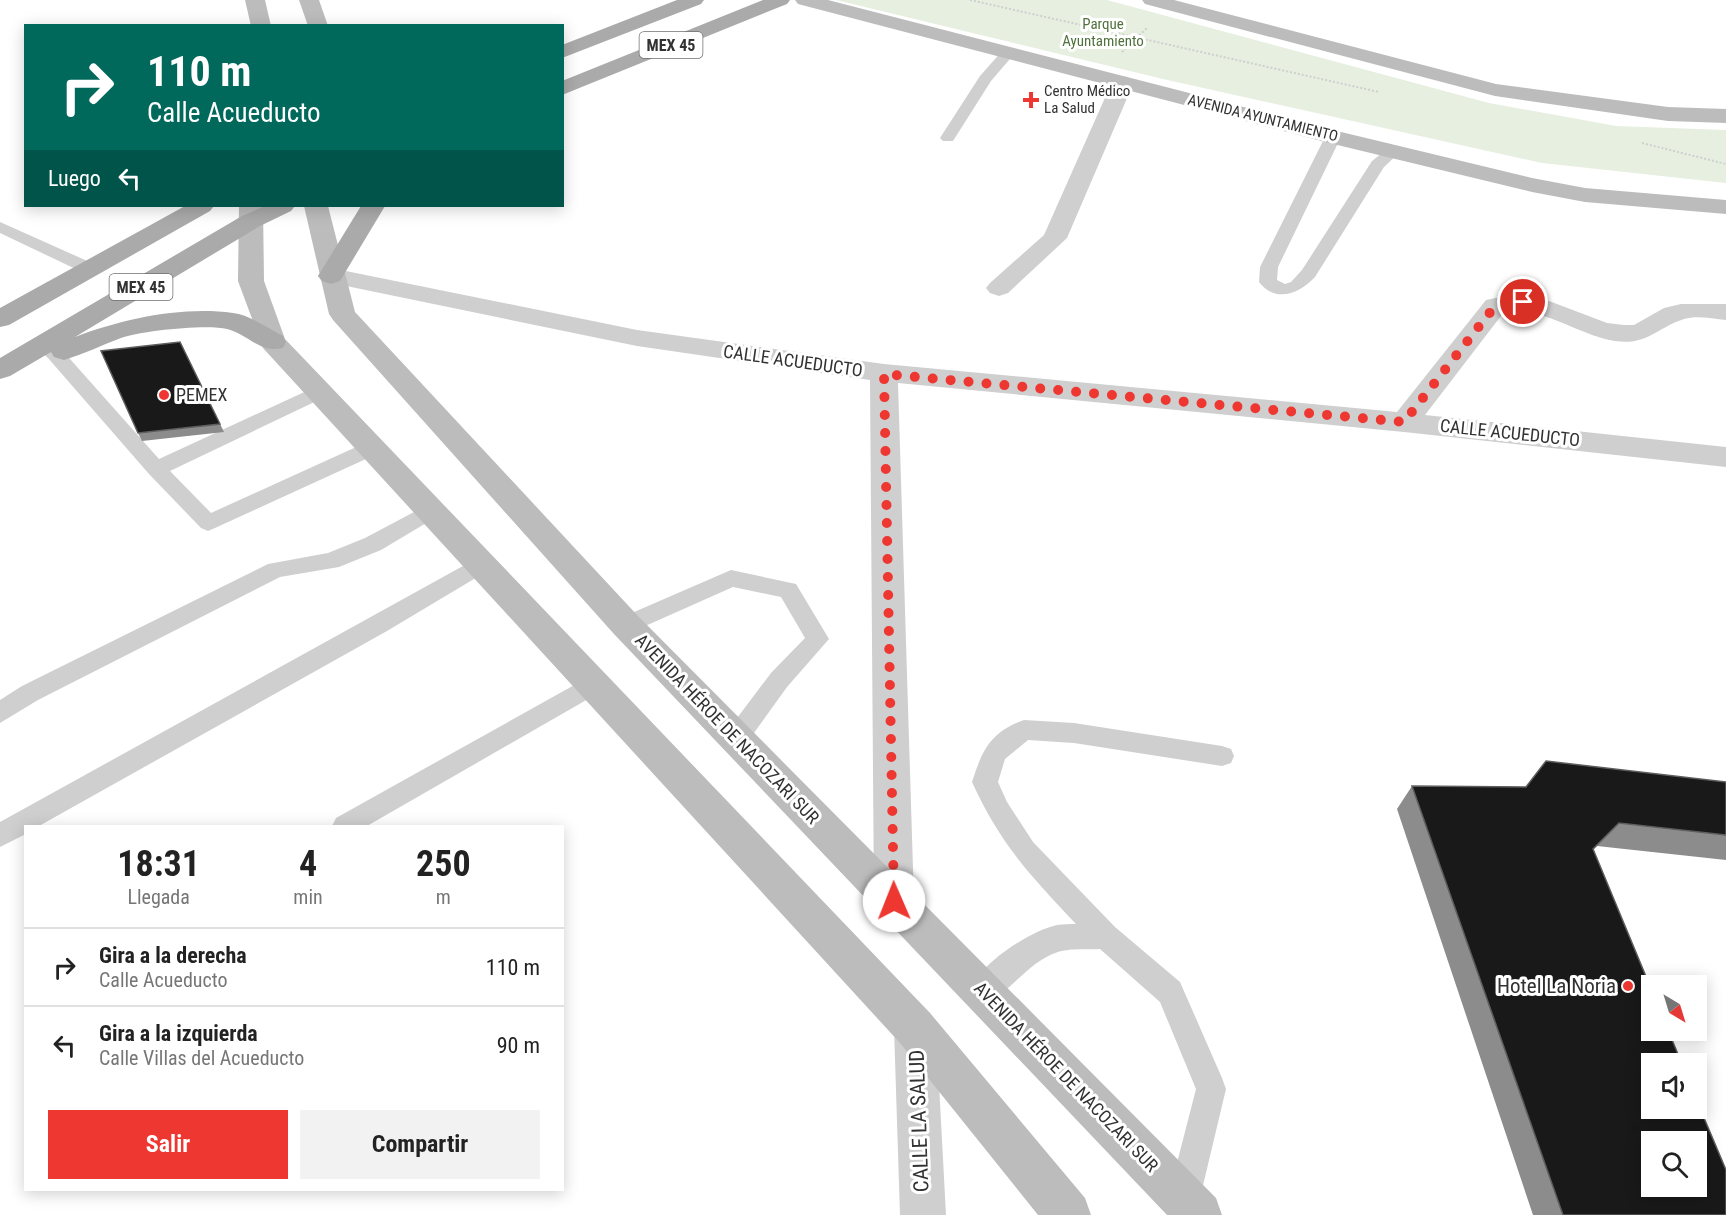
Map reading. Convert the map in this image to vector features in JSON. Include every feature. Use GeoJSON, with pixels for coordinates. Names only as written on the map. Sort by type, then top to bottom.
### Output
{"type":"FeatureCollection","features":[{"type":"Feature","properties":{"kind":"main road"},"geometry":{"type":"LineString","coordinates":[[255,0],[261,24]]}},
{"type":"Feature","properties":{"kind":"main road"},"geometry":{"type":"LineString","coordinates":[[309,0],[317,24]]}},
{"type":"Feature","properties":{"kind":"main road","name":"MEX 45"},"geometry":{"type":"LineString","coordinates":[[564,51],[694,0]]}},
{"type":"Feature","properties":{"kind":"main road","name":"MEX 45"},"geometry":{"type":"LineString","coordinates":[[564,88],[780,0]]}},
{"type":"Feature","properties":{"kind":"main road","name":"AVENIDA AYUNTAMIENTO"},"geometry":{"type":"LineString","coordinates":[[805,0],[1392,152],[1585,195],[1726,207]]}},
{"type":"Feature","properties":{"kind":"main road"},"geometry":{"type":"LineString","coordinates":[[1162,3],[1495,90],[1668,114],[1726,116]]}},
{"type":"Feature","properties":{"kind":"main road"},"geometry":{"type":"LineString","coordinates":[[115,252],[165,207]]}},
{"type":"Feature","properties":{"kind":"main road","name":"MEX 45"},"geometry":{"type":"LineString","coordinates":[[0,319],[115,252],[200,207]]}},
{"type":"Feature","properties":{"kind":"main road","name":"MEX 45"},"geometry":{"type":"LineString","coordinates":[[49,350],[251,213],[278,207]]}},
{"type":"Feature","properties":{"kind":"main road","name":"AVENIDA HÉROE DE NACOZARI SUR"},"geometry":{"type":"LineString","coordinates":[[316,207],[342,314],[626,625],[737,736],[1191,1207]]}},
{"type":"Feature","properties":{"kind":"main road"},"geometry":{"type":"LineString","coordinates":[[332,276],[372,207]]}},
{"type":"Feature","properties":{"kind":"main road"},"geometry":{"type":"LineString","coordinates":[[251,213],[251,281],[273,342]]}},
{"type":"Feature","properties":{"kind":"main road"},"geometry":{"type":"LineString","coordinates":[[0,372],[49,350],[118,330],[180,321],[232,321],[273,342],[915,1028],[1068,1215]]}},
{"type":"Feature","properties":{"kind":"street"},"geometry":{"type":"LineString","coordinates":[[999,288],[1055,238],[1123,82]]}},
{"type":"Feature","properties":{"kind":"street","name":"CALLE ACUEDUCTO"},"geometry":{"type":"LineString","coordinates":[[332,276],[637,339],[884,374],[1404,422],[1726,457]]}},
{"type":"Feature","properties":{"kind":"street"},"geometry":{"type":"LineString","coordinates":[[1404,422],[1495,306],[1506,302],[1523,302],[1614,333],[1649,330],[1667,316],[1687,311],[1726,312]]}},
{"type":"Feature","properties":{"kind":"street"},"geometry":{"type":"LineString","coordinates":[[884,374],[894,901]]}},
{"type":"Feature","properties":{"kind":"street","name":"CALLE LA SALUD"},"geometry":{"type":"LineString","coordinates":[[915,1028],[922,1215]]}},
{"type":"Feature","properties":{"kind":"lane"},"geometry":{"type":"LineString","coordinates":[[948,138],[985,79],[1008,52]]}},
{"type":"Feature","properties":{"kind":"lane"},"geometry":{"type":"LineString","coordinates":[[1333,136],[1269,267],[1268,282],[1282,290],[1297,286],[1309,273],[1378,164],[1392,152]]}},
{"type":"Feature","properties":{"kind":"lane"},"geometry":{"type":"LineString","coordinates":[[0,227],[88,268]]}},
{"type":"Feature","properties":{"kind":"lane"},"geometry":{"type":"LineString","coordinates":[[49,350],[156,470],[208,523],[372,448]]}},
{"type":"Feature","properties":{"kind":"lane"},"geometry":{"type":"LineString","coordinates":[[156,470],[320,392]]}},
{"type":"Feature","properties":{"kind":"lane"},"geometry":{"type":"LineString","coordinates":[[0,713],[30,693],[276,570],[331,561],[373,544],[431,511]]}},
{"type":"Feature","properties":{"kind":"lane"},"geometry":{"type":"LineString","coordinates":[[0,835],[379,626],[481,564]]}},
{"type":"Feature","properties":{"kind":"lane"},"geometry":{"type":"LineString","coordinates":[[626,625],[731,578],[788,590],[818,639],[779,680],[737,736]]}},
{"type":"Feature","properties":{"kind":"lane"},"geometry":{"type":"LineString","coordinates":[[347,825],[594,684]]}},
{"type":"Feature","properties":{"kind":"lane"},"geometry":{"type":"LineString","coordinates":[[1191,1207],[1211,1089],[1170,992],[1105,936],[1024,850],[997,809],[985,782],[994,753],[1024,730],[1074,733],[1222,756]]}},
{"type":"Feature","properties":{"kind":"lane"},"geometry":{"type":"LineString","coordinates":[[982,991],[1022,955],[1057,938],[1105,936]]}},
{"type":"Feature","properties":{"kind":"path"},"geometry":{"type":"LineString","coordinates":[[1096,75],[1162,3]]}},
{"type":"Feature","properties":{"kind":"green space","name":"Parque Ayuntamiento"},"geometry":{"type":"Polygon","coordinates":[[[836,0],[1107,0],[1489,103],[1616,126],[1726,130],[1726,183],[1542,163],[1163,79],[836,0]]]}},
{"type":"Feature","properties":{"kind":"building","name":"PEMEX"},"geometry":{"type":"Polygon","coordinates":[[[180,342],[220,424],[138,433],[101,351],[180,342]]]}},
{"type":"Feature","properties":{"kind":"building"},"geometry":{"type":"Polygon","coordinates":[[[1546,761],[1726,782],[1726,835],[1619,823],[1593,849],[1645,975],[1641,975],[1641,1041],[1673,1041],[1677,1053],[1641,1053],[1641,1119],[1704,1119],[1726,1170],[1726,1215],[1563,1215],[1412,786],[1526,787],[1546,761]]]}},
{"type":"Feature","properties":{"kind":"place","name":"Centro Médico La Salud"},"geometry":{"type":"Point","coordinates":[1031,100]}},
{"type":"Feature","properties":{"kind":"place","name":"PEMEX"},"geometry":{"type":"Point","coordinates":[164,395]}},
{"type":"Feature","properties":{"kind":"place","name":"Hotel La Noria"},"geometry":{"type":"Point","coordinates":[1628,986]}},
{"type":"Feature","properties":{"kind":"route"},"geometry":{"type":"LineString","coordinates":[[894,901],[884,374],[1404,422],[1495,306],[1506,302],[1523,302]]}}]}
